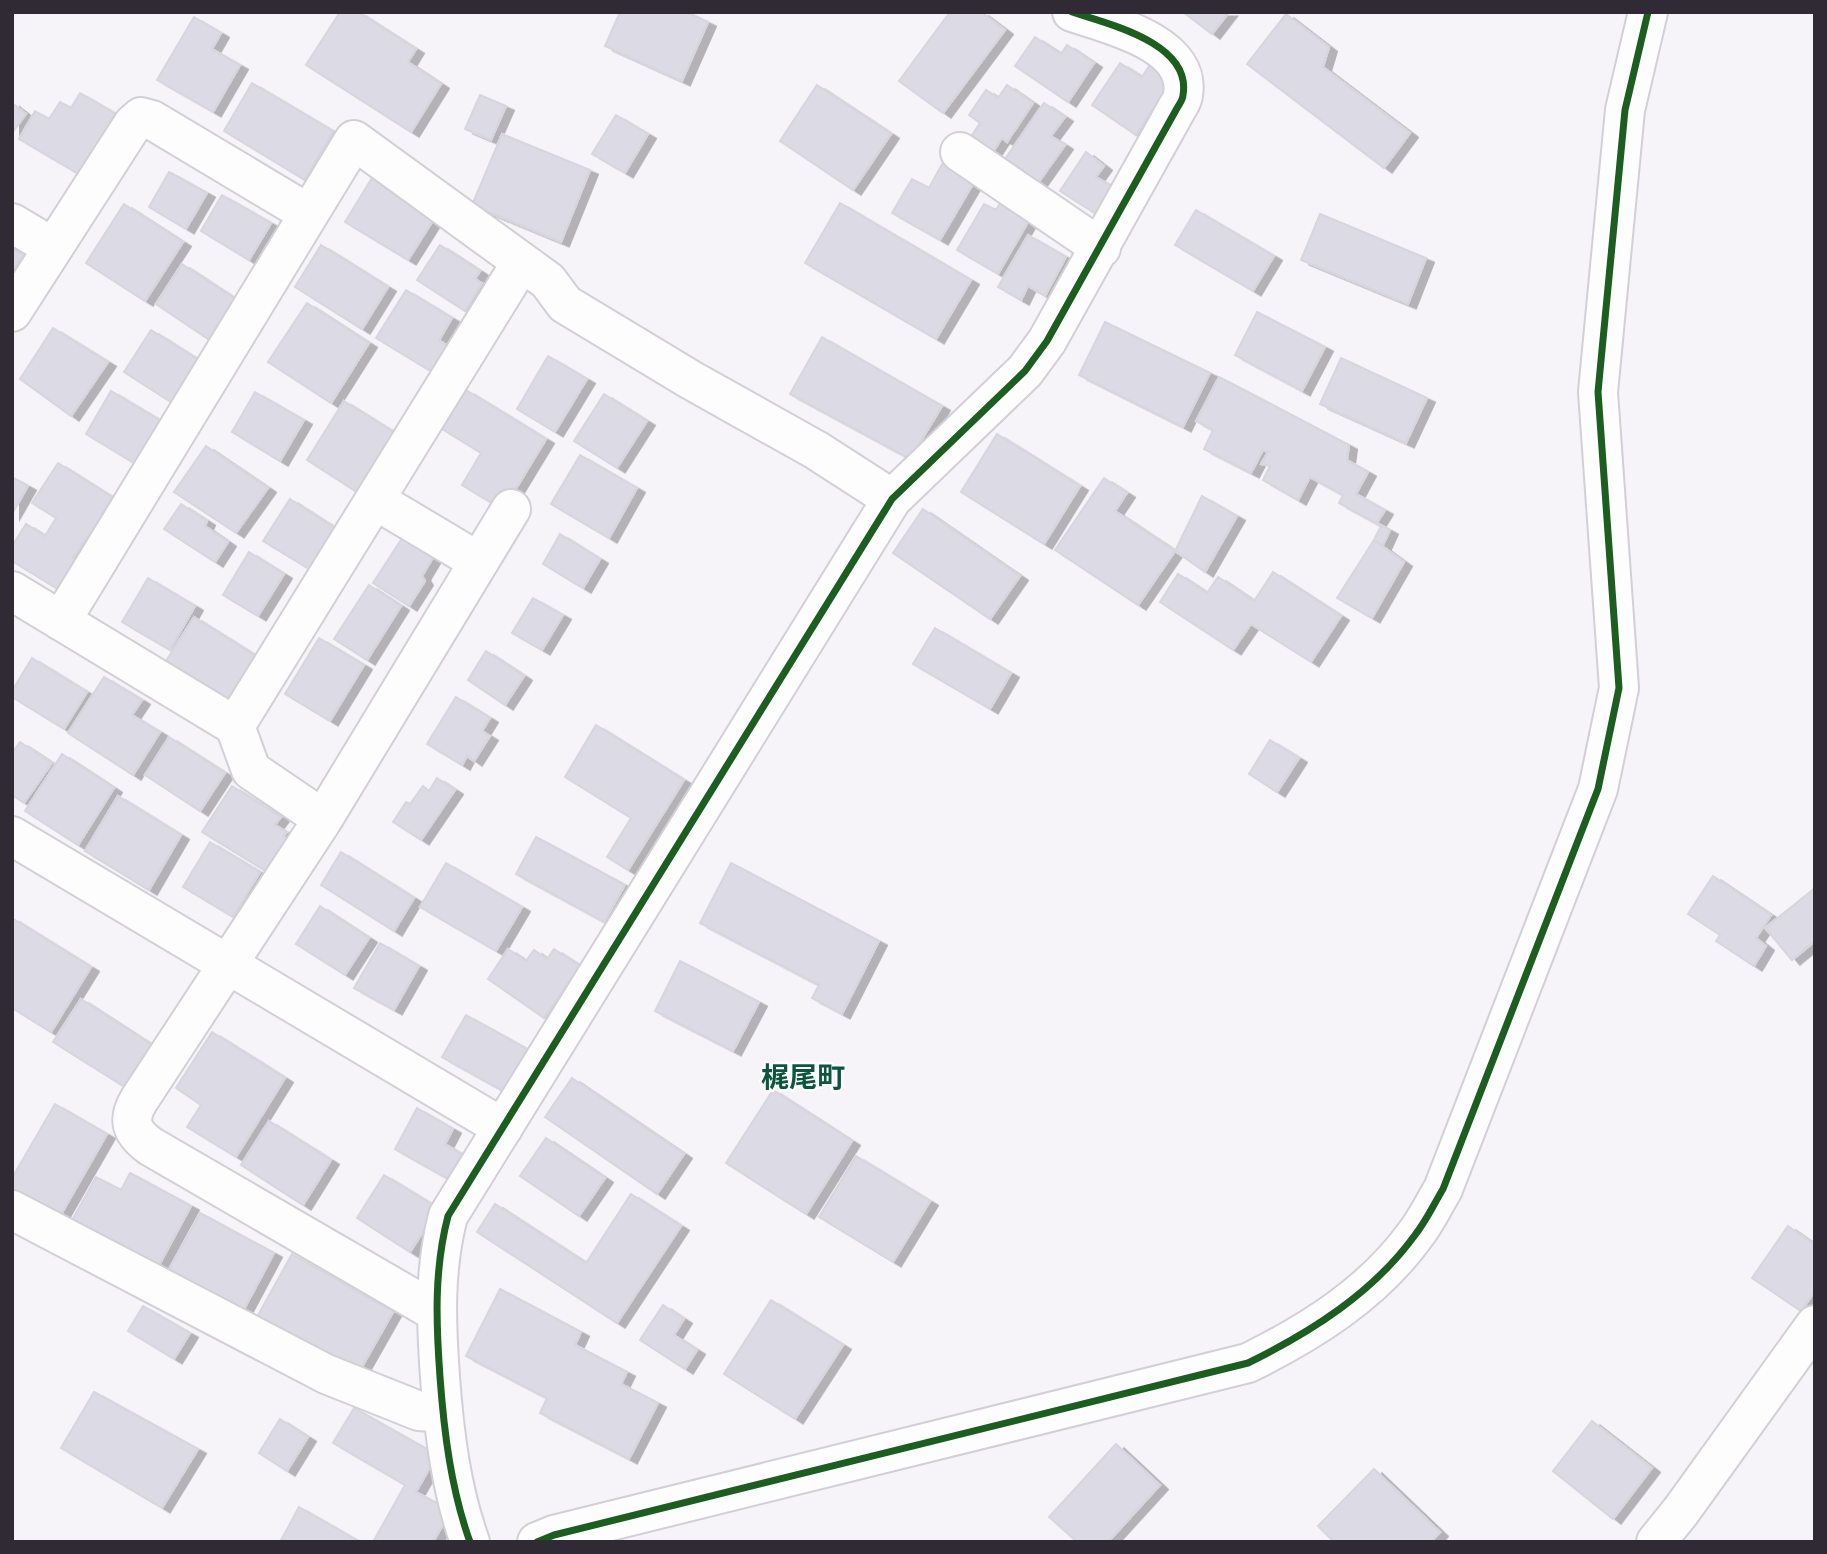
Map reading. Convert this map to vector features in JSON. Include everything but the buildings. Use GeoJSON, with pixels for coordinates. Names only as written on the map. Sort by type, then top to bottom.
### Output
{"type":"FeatureCollection","features":[{"type":"Feature","properties":{"kind":"street"},"geometry":{"type":"LineString","coordinates":[[470,1542],[444,1429],[436,1312],[443,1233],[448,1216],[892,499],[1024,371],[1047,341],[1176,110],[1183,95],[1182,79],[1178,65],[1163,50],[1131,32],[1072,12]]}},
{"type":"Feature","properties":{"kind":"street"},"geometry":{"type":"LineString","coordinates":[[549,1540],[1248,1363],[1290,1342],[1323,1321],[1381,1275],[1415,1235],[1443,1189],[1598,789],[1619,688],[1598,392],[1625,110],[1648,12]]}},
{"type":"Feature","properties":{"kind":"street"},"geometry":{"type":"LineString","coordinates":[[12,312],[133,124],[141,117],[309,214]]}},
{"type":"Feature","properties":{"kind":"street"},"geometry":{"type":"LineString","coordinates":[[61,621],[354,140],[548,281],[565,304],[691,380],[816,450],[892,499]]}},
{"type":"Feature","properties":{"kind":"street"},"geometry":{"type":"LineString","coordinates":[[960,152],[1101,248]]}},
{"type":"Feature","properties":{"kind":"street"},"geometry":{"type":"LineString","coordinates":[[12,223],[52,247]]}},
{"type":"Feature","properties":{"kind":"street"},"geometry":{"type":"LineString","coordinates":[[235,726],[521,263]]}},
{"type":"Feature","properties":{"kind":"street"},"geometry":{"type":"LineString","coordinates":[[375,500],[479,562]]}},
{"type":"Feature","properties":{"kind":"street"},"geometry":{"type":"LineString","coordinates":[[436,1312],[150,1146],[134,1132],[131,1125],[134,1109],[323,819],[511,509]]}},
{"type":"Feature","properties":{"kind":"street"},"geometry":{"type":"LineString","coordinates":[[12,591],[235,726],[251,770],[323,819]]}},
{"type":"Feature","properties":{"kind":"street"},"geometry":{"type":"LineString","coordinates":[[14,840],[503,1128]]}},
{"type":"Feature","properties":{"kind":"street"},"geometry":{"type":"LineString","coordinates":[[12,1210],[326,1374],[419,1411],[443,1413]]}},
{"type":"Feature","properties":{"kind":"street"},"geometry":{"type":"LineString","coordinates":[[1656,1542],[1815,1325]]}},
{"type":"Feature","properties":{"kind":"cycle path"},"geometry":{"type":"LineString","coordinates":[[470,1542],[449,1460],[440,1377],[437,1296],[440,1256],[448,1216],[892,499],[1025,371],[1047,341],[1181,101],[1182,77],[1175,62],[1161,49],[1125,30],[1072,12]]}},
{"type":"Feature","properties":{"kind":"cycle path"},"geometry":{"type":"LineString","coordinates":[[537,1542],[554,1535],[1248,1363],[1295,1338],[1360,1293],[1398,1256],[1419,1230],[1443,1189],[1598,789],[1619,688],[1598,392],[1625,110],[1648,12]]}},
{"type":"Feature","properties":{"kind":"district","name":"梶尾町"},"geometry":{"type":"Point","coordinates":[803,1079]}}]}
